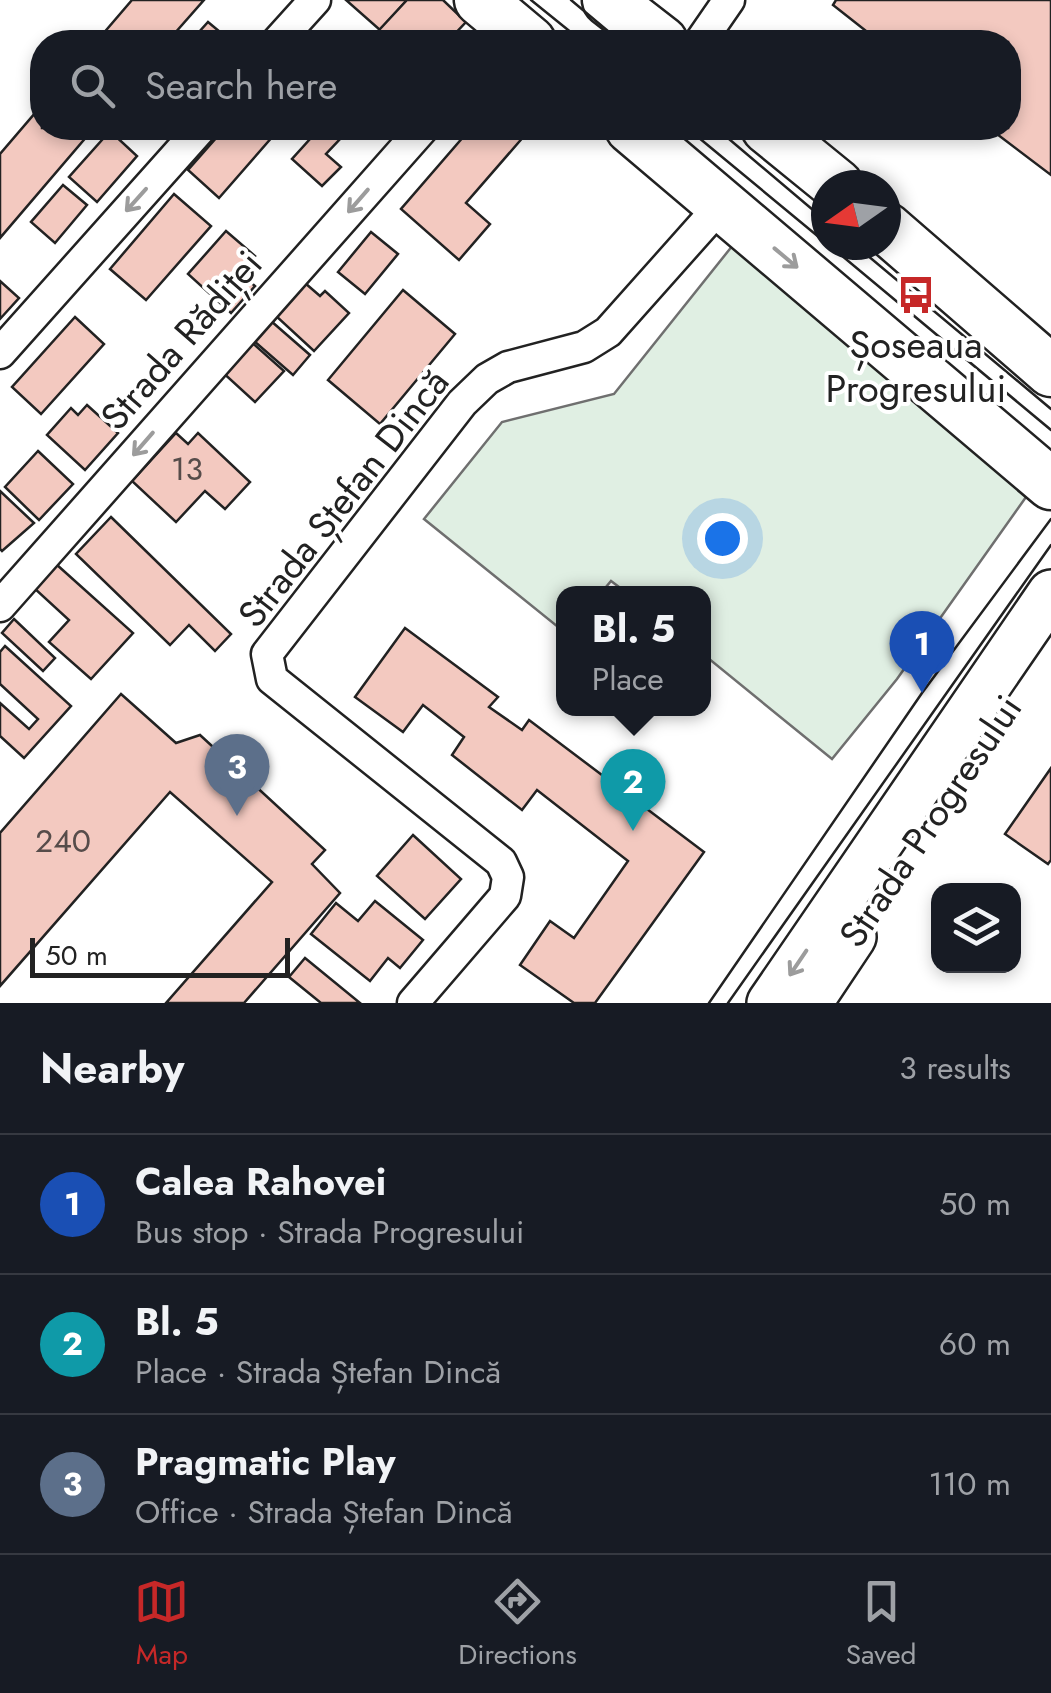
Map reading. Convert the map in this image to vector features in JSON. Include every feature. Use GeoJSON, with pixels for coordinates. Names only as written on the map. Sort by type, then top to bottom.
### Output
{"type":"FeatureCollection","features":[{"type":"Feature","properties":{"kind":"main road"},"geometry":{"type":"LineString","coordinates":[[608,0],[647,30]]}},
{"type":"Feature","properties":{"kind":"main road"},"geometry":{"type":"LineString","coordinates":[[645,140],[1051,484]]}},
{"type":"Feature","properties":{"kind":"main road"},"geometry":{"type":"LineString","coordinates":[[782,140],[819,170]]}},
{"type":"Feature","properties":{"kind":"main road"},"geometry":{"type":"LineString","coordinates":[[901,241],[1051,371]]}},
{"type":"Feature","properties":{"kind":"main road","name":"Strada Progresului"},"geometry":{"type":"LineString","coordinates":[[770,1003],[1051,593]]}},
{"type":"Feature","properties":{"kind":"main road","name":"Strada Progresului"},"geometry":{"type":"LineString","coordinates":[[809,1003],[1051,640]]}},
{"type":"Feature","properties":{"kind":"street"},"geometry":{"type":"LineString","coordinates":[[288,30],[315,0]]}},
{"type":"Feature","properties":{"kind":"street"},"geometry":{"type":"LineString","coordinates":[[708,30],[729,0]]}},
{"type":"Feature","properties":{"kind":"street"},"geometry":{"type":"LineString","coordinates":[[0,353],[191,140]]}},
{"type":"Feature","properties":{"kind":"street","name":"Strada Rădiței"},"geometry":{"type":"LineString","coordinates":[[0,606],[412,140]]}},
{"type":"Feature","properties":{"kind":"street","name":"Strada Ștefan Dincă"},"geometry":{"type":"LineString","coordinates":[[413,1003],[506,896],[508,877],[501,862],[272,680],[267,654],[462,404],[487,379],[508,367],[584,348],[608,332],[722,204]]}},
{"type":"Feature","properties":{"kind":"green space"},"geometry":{"type":"Polygon","coordinates":[[[733,245],[1031,490],[897,679],[832,759],[711,661],[711,586],[618,586],[611,581],[607,586],[556,586],[556,625],[424,519],[502,422],[614,394],[733,245]]]}},
{"type":"Feature","properties":{"kind":"building"},"geometry":{"type":"Polygon","coordinates":[[[132,0],[204,0],[178,30],[106,30],[132,0]]]}},
{"type":"Feature","properties":{"kind":"building"},"geometry":{"type":"Polygon","coordinates":[[[346,0],[407,0],[380,30],[346,0]]]}},
{"type":"Feature","properties":{"kind":"building"},"geometry":{"type":"Polygon","coordinates":[[[407,0],[443,0],[466,22],[458,30],[379,30],[407,0]]]}},
{"type":"Feature","properties":{"kind":"building"},"geometry":{"type":"Polygon","coordinates":[[[836,0],[1051,0],[1051,175],[1005,140],[1021,140],[1021,30],[865,30],[833,5],[836,0]]]}},
{"type":"Feature","properties":{"kind":"building"},"geometry":{"type":"Polygon","coordinates":[[[208,22],[218,30],[201,30],[208,22]]]}},
{"type":"Feature","properties":{"kind":"building"},"geometry":{"type":"Polygon","coordinates":[[[30,119],[30,140],[84,140],[0,238],[0,154],[30,119]]]}},
{"type":"Feature","properties":{"kind":"building"},"geometry":{"type":"Polygon","coordinates":[[[102,140],[120,140],[137,156],[97,202],[69,177],[102,140]]]}},
{"type":"Feature","properties":{"kind":"building"},"geometry":{"type":"Polygon","coordinates":[[[214,140],[270,140],[219,198],[188,170],[214,140]]]}},
{"type":"Feature","properties":{"kind":"building"},"geometry":{"type":"Polygon","coordinates":[[[309,140],[339,140],[326,154],[341,167],[322,186],[292,159],[309,140]]]}},
{"type":"Feature","properties":{"kind":"building"},"geometry":{"type":"Polygon","coordinates":[[[461,140],[521,140],[466,203],[490,224],[459,260],[401,209],[461,140]]]}},
{"type":"Feature","properties":{"kind":"building"},"geometry":{"type":"Polygon","coordinates":[[[63,185],[87,205],[55,243],[31,222],[63,185]]]}},
{"type":"Feature","properties":{"kind":"building"},"geometry":{"type":"Polygon","coordinates":[[[174,194],[211,226],[146,300],[110,269],[174,194]]]}},
{"type":"Feature","properties":{"kind":"building"},"geometry":{"type":"Polygon","coordinates":[[[226,231],[255,256],[240,273],[255,286],[231,313],[188,274],[226,231]]]}},
{"type":"Feature","properties":{"kind":"building"},"geometry":{"type":"Polygon","coordinates":[[[371,232],[398,254],[365,294],[338,272],[371,232]]]}},
{"type":"Feature","properties":{"kind":"building"},"geometry":{"type":"Polygon","coordinates":[[[0,281],[19,298],[0,319],[0,281]]]}},
{"type":"Feature","properties":{"kind":"building"},"geometry":{"type":"Polygon","coordinates":[[[305,283],[320,296],[325,291],[349,313],[314,351],[276,316],[305,283]]]}},
{"type":"Feature","properties":{"kind":"building"},"geometry":{"type":"Polygon","coordinates":[[[403,290],[455,334],[380,424],[328,380],[403,290]]]}},
{"type":"Feature","properties":{"kind":"building"},"geometry":{"type":"Polygon","coordinates":[[[75,317],[104,344],[41,414],[12,387],[75,317]]]}},
{"type":"Feature","properties":{"kind":"building"},"geometry":{"type":"Polygon","coordinates":[[[271,321],[310,355],[293,375],[254,341],[271,321]]]}},
{"type":"Feature","properties":{"kind":"building"},"geometry":{"type":"Polygon","coordinates":[[[248,339],[284,371],[255,402],[220,370],[248,339]]]}},
{"type":"Feature","properties":{"kind":"building"},"geometry":{"type":"Polygon","coordinates":[[[87,405],[118,433],[85,470],[47,435],[71,408],[78,415],[87,405]]]}},
{"type":"Feature","properties":{"kind":"building"},"geometry":{"type":"Polygon","coordinates":[[[176,433],[188,444],[198,433],[250,482],[225,509],[205,491],[176,522],[132,481],[176,433]]]}},
{"type":"Feature","properties":{"kind":"building"},"geometry":{"type":"Polygon","coordinates":[[[38,451],[73,484],[39,520],[5,487],[38,451]]]}},
{"type":"Feature","properties":{"kind":"building"},"geometry":{"type":"Polygon","coordinates":[[[0,491],[34,523],[2,551],[0,549],[0,491]]]}},
{"type":"Feature","properties":{"kind":"building"},"geometry":{"type":"Polygon","coordinates":[[[111,517],[231,634],[215,651],[189,625],[170,645],[76,554],[111,517]]]}},
{"type":"Feature","properties":{"kind":"building"},"geometry":{"type":"Polygon","coordinates":[[[56,564],[133,633],[91,679],[49,642],[69,620],[34,588],[56,564]]]}},
{"type":"Feature","properties":{"kind":"building"},"geometry":{"type":"Polygon","coordinates":[[[14,619],[55,658],[43,671],[2,633],[14,619]]]}},
{"type":"Feature","properties":{"kind":"building"},"geometry":{"type":"Polygon","coordinates":[[[405,628],[498,697],[489,707],[522,730],[529,720],[704,852],[595,1003],[574,1003],[520,965],[550,921],[574,938],[628,861],[537,790],[522,810],[452,755],[464,737],[423,705],[403,732],[355,697],[405,628]]]}},
{"type":"Feature","properties":{"kind":"building"},"geometry":{"type":"Polygon","coordinates":[[[5,646],[71,706],[24,758],[0,736],[0,703],[29,729],[38,719],[0,684],[0,652],[5,646]]]}},
{"type":"Feature","properties":{"kind":"building"},"geometry":{"type":"Polygon","coordinates":[[[121,694],[176,743],[200,735],[325,850],[312,864],[340,893],[244,1003],[166,1003],[272,882],[170,792],[0,986],[0,833],[121,694]]]}},
{"type":"Feature","properties":{"kind":"building"},"geometry":{"type":"Polygon","coordinates":[[[1051,768],[1051,860],[1048,864],[1005,834],[1051,768]]]}},
{"type":"Feature","properties":{"kind":"building"},"geometry":{"type":"Polygon","coordinates":[[[413,835],[461,879],[425,919],[377,876],[413,835]]]}},
{"type":"Feature","properties":{"kind":"building"},"geometry":{"type":"Polygon","coordinates":[[[375,901],[423,940],[400,968],[388,958],[370,981],[311,934],[336,903],[358,921],[375,901]]]}},
{"type":"Feature","properties":{"kind":"building"},"geometry":{"type":"Polygon","coordinates":[[[305,958],[360,1003],[321,1003],[289,977],[305,958]]]}},
{"type":"Feature","properties":{"kind":"tram line"},"geometry":{"type":"LineString","coordinates":[[531,0],[568,30]]}},
{"type":"Feature","properties":{"kind":"tram line"},"geometry":{"type":"LineString","coordinates":[[571,0],[607,30]]}},
{"type":"Feature","properties":{"kind":"tram line"},"geometry":{"type":"LineString","coordinates":[[702,140],[811,231]]}},
{"type":"Feature","properties":{"kind":"tram line"},"geometry":{"type":"LineString","coordinates":[[730,140],[811,208]]}},
{"type":"Feature","properties":{"kind":"tram line"},"geometry":{"type":"LineString","coordinates":[[847,260],[1051,430]]}},
{"type":"Feature","properties":{"kind":"tram line"},"geometry":{"type":"LineString","coordinates":[[873,260],[1051,409]]}},
{"type":"Feature","properties":{"kind":"tram line"},"geometry":{"type":"LineString","coordinates":[[709,1003],[922,693],[1051,519]]}},
{"type":"Feature","properties":{"kind":"tram line"},"geometry":{"type":"LineString","coordinates":[[728,1003],[1051,545]]}},
{"type":"Feature","properties":{"kind":"place","name":"Șoseaua Progresului"},"geometry":{"type":"Point","coordinates":[916,295]}},
{"type":"Feature","properties":{"kind":"place","name":"Calea Rahovei"},"geometry":{"type":"Point","coordinates":[922,693]}},
{"type":"Feature","properties":{"kind":"place","name":"Pragmatic Play"},"geometry":{"type":"Point","coordinates":[237,816]}},
{"type":"Feature","properties":{"kind":"place","name":"Bl. 5"},"geometry":{"type":"Point","coordinates":[633,831]}}]}
